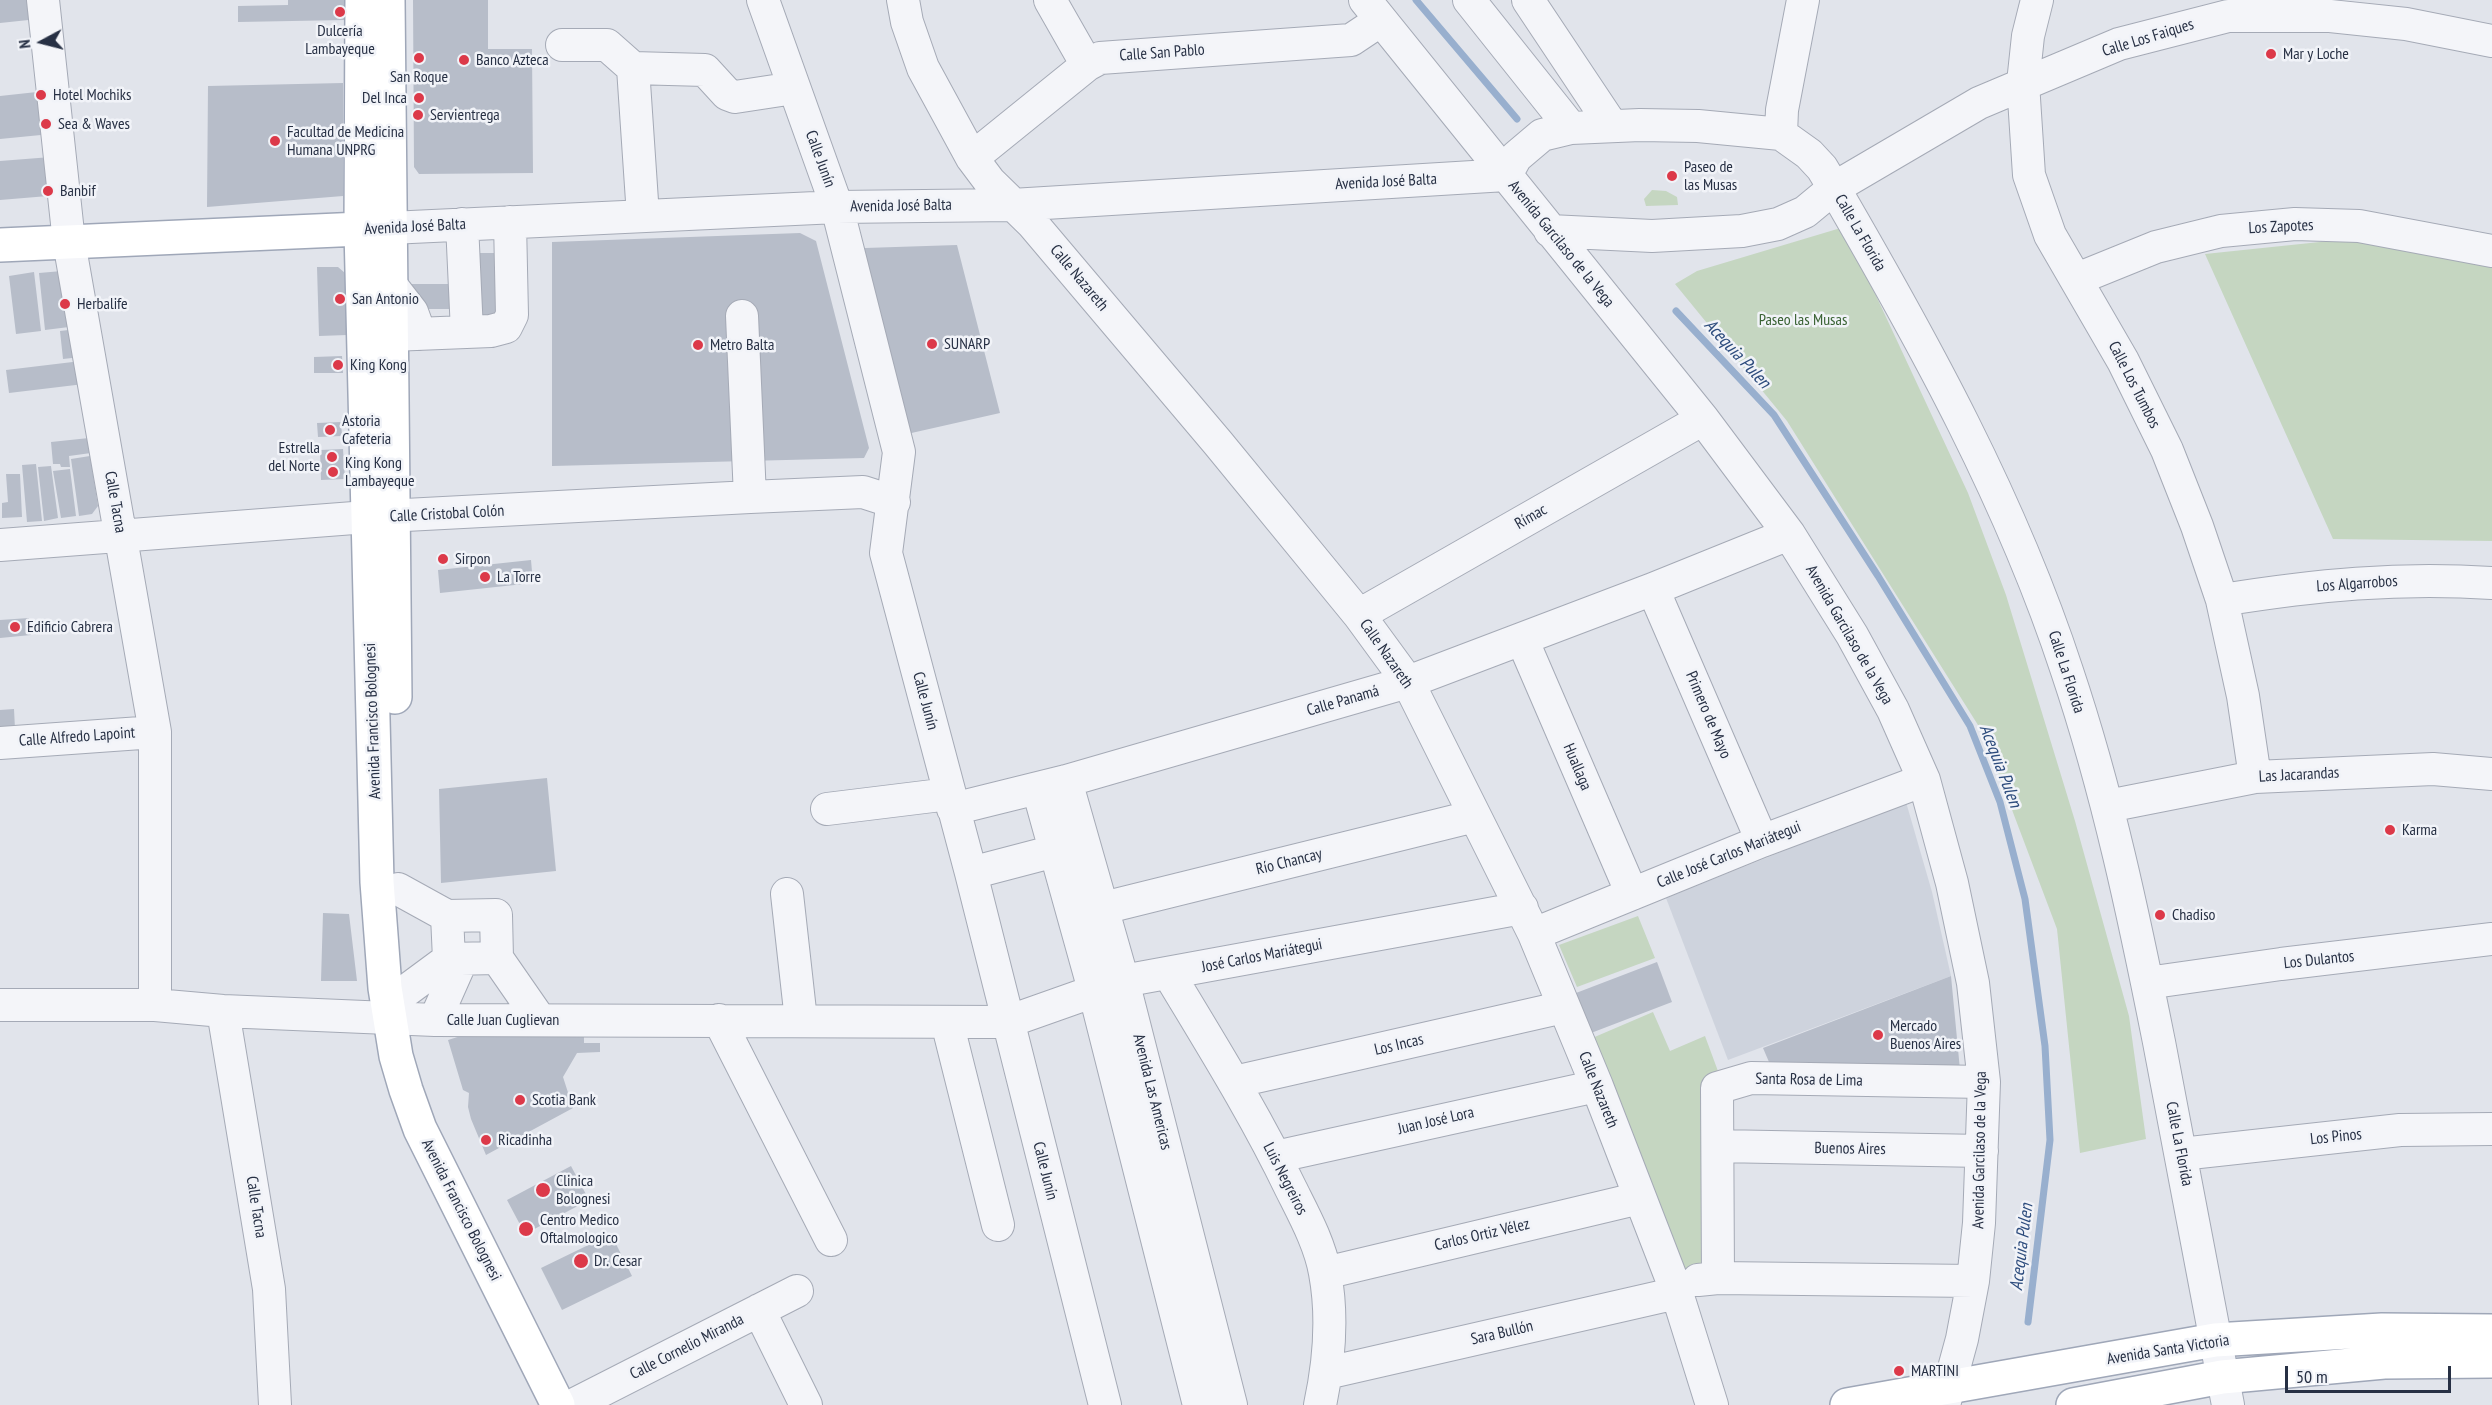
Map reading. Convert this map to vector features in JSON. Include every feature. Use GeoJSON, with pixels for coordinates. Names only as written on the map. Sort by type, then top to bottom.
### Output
{"type":"FeatureCollection","features":[{"type":"Feature","properties":{"kind":"main road","name":"Avenida Francisco Bolognesi"},"geometry":{"type":"LineString","coordinates":[[363,0],[376,229],[380,517],[377,882],[385,988],[410,1012]]}},
{"type":"Feature","properties":{"kind":"main road","name":"Avenida Francisco Bolognesi"},"geometry":{"type":"LineString","coordinates":[[388,0],[376,229],[406,334],[380,517],[398,889],[410,1012],[406,1090],[420,1129],[571,1404]]}},
{"type":"Feature","properties":{"kind":"main road","name":"Avenida José Balta"},"geometry":{"type":"LineString","coordinates":[[0,245],[376,229]]}},
{"type":"Feature","properties":{"kind":"main road","name":"Avenida Santa Victoria"},"geometry":{"type":"LineString","coordinates":[[1847,1405],[1947,1396],[2215,1340],[2382,1330],[2492,1331]]}},
{"type":"Feature","properties":{"kind":"main road"},"geometry":{"type":"LineString","coordinates":[[2073,1405],[2225,1391],[2384,1362],[2492,1361]]}},
{"type":"Feature","properties":{"kind":"street","name":"Calle Tacna"},"geometry":{"type":"LineString","coordinates":[[42,0],[69,242],[154,732],[155,1005]]}},
{"type":"Feature","properties":{"kind":"street","name":"Calle Junín"},"geometry":{"type":"LineString","coordinates":[[763,0],[837,207],[898,452],[894,502],[886,554],[970,873],[1105,1405]]}},
{"type":"Feature","properties":{"kind":"street","name":"Calle Nazareth"},"geometry":{"type":"LineString","coordinates":[[903,0],[907,22],[923,68],[972,158],[1012,205],[1032,224],[1195,415],[1359,615],[1408,682],[1528,921],[1597,1086],[1675,1288],[1712,1405]]}},
{"type":"Feature","properties":{"kind":"street"},"geometry":{"type":"LineString","coordinates":[[1050,0],[1087,65]]}},
{"type":"Feature","properties":{"kind":"street"},"geometry":{"type":"LineString","coordinates":[[1469,0],[1571,128]]}},
{"type":"Feature","properties":{"kind":"street"},"geometry":{"type":"LineString","coordinates":[[1498,36],[1511,9],[1509,0]]}},
{"type":"Feature","properties":{"kind":"street"},"geometry":{"type":"LineString","coordinates":[[1528,0],[1612,126]]}},
{"type":"Feature","properties":{"kind":"street"},"geometry":{"type":"LineString","coordinates":[[1506,175],[1515,157],[1531,142],[1542,135],[1571,128],[1698,126],[1781,134],[1782,110],[1803,0]]}},
{"type":"Feature","properties":{"kind":"street","name":"Calle Los Tumbos"},"geometry":{"type":"LineString","coordinates":[[2037,0],[2028,36],[2023,83],[2029,175],[2050,235],[2123,361],[2167,450],[2197,526],[2222,600],[2243,696],[2255,777]]}},
{"type":"Feature","properties":{"kind":"street","name":"Calle Los Faiques"},"geometry":{"type":"LineString","coordinates":[[1834,188],[1979,103],[2119,44],[2230,8],[2330,16],[2409,12],[2492,41]]}},
{"type":"Feature","properties":{"kind":"street","name":"Calle San Pablo"},"geometry":{"type":"LineString","coordinates":[[972,158],[1087,65],[1100,58],[1350,40],[1373,10]]}},
{"type":"Feature","properties":{"kind":"street","name":"Avenida Garcilaso de la Vega"},"geometry":{"type":"LineString","coordinates":[[1373,10],[1702,419],[1790,534],[1852,635],[1893,710],[1924,780],[1952,883],[1973,983],[1984,1082],[1979,1223],[1973,1281],[1962,1339],[1947,1396]]}},
{"type":"Feature","properties":{"kind":"street"},"geometry":{"type":"LineString","coordinates":[[562,45],[607,45],[633,68],[705,70],[727,94],[735,97],[794,88]]}},
{"type":"Feature","properties":{"kind":"street"},"geometry":{"type":"LineString","coordinates":[[1542,91],[1561,50]]}},
{"type":"Feature","properties":{"kind":"street"},"geometry":{"type":"LineString","coordinates":[[633,68],[644,216]]}},
{"type":"Feature","properties":{"kind":"street","name":"Calle La Florida"},"geometry":{"type":"LineString","coordinates":[[1781,134],[1809,154],[1822,168],[1913,326],[1991,480],[2029,567],[2067,671],[2108,806],[2147,983],[2225,1391]]}},
{"type":"Feature","properties":{"kind":"street","name":"Avenida José Balta"},"geometry":{"type":"LineString","coordinates":[[376,229],[837,207],[1012,205],[1506,175]]}},
{"type":"Feature","properties":{"kind":"street"},"geometry":{"type":"LineString","coordinates":[[1550,231],[1652,236],[1742,231],[1778,224],[1805,212],[1834,188]]}},
{"type":"Feature","properties":{"kind":"street"},"geometry":{"type":"LineString","coordinates":[[406,334],[466,332],[506,327],[512,315],[510,222]]}},
{"type":"Feature","properties":{"kind":"street"},"geometry":{"type":"LineString","coordinates":[[462,224],[466,332]]}},
{"type":"Feature","properties":{"kind":"street","name":"Los Zapotes"},"geometry":{"type":"LineString","coordinates":[[2077,279],[2156,247],[2221,231],[2295,224],[2359,226],[2492,251]]}},
{"type":"Feature","properties":{"kind":"street"},"geometry":{"type":"LineString","coordinates":[[742,316],[750,497]]}},
{"type":"Feature","properties":{"kind":"street","name":"Rímac"},"geometry":{"type":"LineString","coordinates":[[1359,615],[1702,419]]}},
{"type":"Feature","properties":{"kind":"street","name":"Calle Cristobal Colón"},"geometry":{"type":"LineString","coordinates":[[0,545],[121,534],[380,517],[750,497],[863,492],[894,502]]}},
{"type":"Feature","properties":{"kind":"street","name":"Calle Panamá"},"geometry":{"type":"LineString","coordinates":[[827,809],[951,801],[1052,785],[1408,682],[1790,534]]}},
{"type":"Feature","properties":{"kind":"street","name":"Los Algarrobos"},"geometry":{"type":"LineString","coordinates":[[2222,600],[2309,586],[2382,580],[2492,582]]}},
{"type":"Feature","properties":{"kind":"street","name":"Primero de Mayo"},"geometry":{"type":"LineString","coordinates":[[1653,589],[1762,841]]}},
{"type":"Feature","properties":{"kind":"street","name":"Huallaga"},"geometry":{"type":"LineString","coordinates":[[1522,639],[1632,894]]}},
{"type":"Feature","properties":{"kind":"street","name":"Calle Alfredo Lapoint"},"geometry":{"type":"LineString","coordinates":[[0,743],[154,732]]}},
{"type":"Feature","properties":{"kind":"street","name":"Las Jacarandas"},"geometry":{"type":"LineString","coordinates":[[2108,806],[2255,777],[2433,769],[2492,774]]}},
{"type":"Feature","properties":{"kind":"street","name":"Calle José Carlos Mariátegui"},"geometry":{"type":"LineString","coordinates":[[1528,921],[1632,894],[1762,841],[1924,780]]}},
{"type":"Feature","properties":{"kind":"street","name":"Avenida Las Americas"},"geometry":{"type":"LineString","coordinates":[[1052,785],[1055,851],[1094,990],[1199,1405]]}},
{"type":"Feature","properties":{"kind":"street","name":"Avenida Las Americas"},"geometry":{"type":"LineString","coordinates":[[1052,785],[1103,908],[1124,981],[1231,1405]]}},
{"type":"Feature","properties":{"kind":"street","name":"Río Chancay"},"geometry":{"type":"LineString","coordinates":[[1103,908],[1475,816]]}},
{"type":"Feature","properties":{"kind":"street"},"geometry":{"type":"LineString","coordinates":[[970,873],[1055,851]]}},
{"type":"Feature","properties":{"kind":"street"},"geometry":{"type":"LineString","coordinates":[[398,889],[447,916],[496,915],[497,958],[540,1020]]}},
{"type":"Feature","properties":{"kind":"street"},"geometry":{"type":"LineString","coordinates":[[787,894],[801,1020]]}},
{"type":"Feature","properties":{"kind":"street"},"geometry":{"type":"LineString","coordinates":[[447,916],[455,959]]}},
{"type":"Feature","properties":{"kind":"street","name":"José Carlos Mariátegui"},"geometry":{"type":"LineString","coordinates":[[1007,1022],[1124,981],[1528,921]]}},
{"type":"Feature","properties":{"kind":"street","name":"Los Dulantos"},"geometry":{"type":"LineString","coordinates":[[2147,983],[2281,964],[2492,939]]}},
{"type":"Feature","properties":{"kind":"street"},"geometry":{"type":"LineString","coordinates":[[410,1012],[455,959],[497,958]]}},
{"type":"Feature","properties":{"kind":"street","name":"Luis Negreiros"},"geometry":{"type":"LineString","coordinates":[[1169,974],[1234,1082],[1312,1231],[1325,1273],[1329,1328],[1327,1373],[1320,1405]]}},
{"type":"Feature","properties":{"kind":"street","name":"Calle Juan Cuglievan"},"geometry":{"type":"LineString","coordinates":[[0,1005],[155,1005],[223,1011],[410,1012],[540,1020],[1007,1022]]}},
{"type":"Feature","properties":{"kind":"street","name":"Los Incas"},"geometry":{"type":"LineString","coordinates":[[1234,1082],[1564,1007]]}},
{"type":"Feature","properties":{"kind":"street","name":"Calle Tacna"},"geometry":{"type":"LineString","coordinates":[[223,1011],[269,1289],[275,1405]]}},
{"type":"Feature","properties":{"kind":"street"},"geometry":{"type":"LineString","coordinates":[[719,1020],[831,1240]]}},
{"type":"Feature","properties":{"kind":"street"},"geometry":{"type":"LineString","coordinates":[[947,1022],[998,1225]]}},
{"type":"Feature","properties":{"kind":"street","name":"Santa Rosa de Lima"},"geometry":{"type":"LineString","coordinates":[[1718,1278],[1718,1088],[1751,1078],[1984,1082]]}},
{"type":"Feature","properties":{"kind":"street","name":"Juan José Lora"},"geometry":{"type":"LineString","coordinates":[[1275,1157],[1597,1086]]}},
{"type":"Feature","properties":{"kind":"street","name":"Los Pinos"},"geometry":{"type":"LineString","coordinates":[[2181,1154],[2400,1130],[2492,1129]]}},
{"type":"Feature","properties":{"kind":"street","name":"Buenos Aires"},"geometry":{"type":"LineString","coordinates":[[1718,1146],[1982,1151]]}},
{"type":"Feature","properties":{"kind":"street","name":"Carlos Ortiz Vélez"},"geometry":{"type":"LineString","coordinates":[[1325,1273],[1640,1198]]}},
{"type":"Feature","properties":{"kind":"street","name":"Sara Bullón"},"geometry":{"type":"LineString","coordinates":[[1327,1373],[1718,1278],[1973,1281]]}},
{"type":"Feature","properties":{"kind":"street","name":"Calle Cornelio Miranda"},"geometry":{"type":"LineString","coordinates":[[571,1404],[797,1291]]}},
{"type":"Feature","properties":{"kind":"street"},"geometry":{"type":"LineString","coordinates":[[759,1310],[806,1405]]}},
{"type":"Feature","properties":{"kind":"shaded area"},"geometry":{"type":"Polygon","coordinates":[[[1906,802],[1932,892],[1951,976],[1728,1060],[1666,898],[1906,802]]]}},
{"type":"Feature","properties":{"kind":"green space"},"geometry":{"type":"Polygon","coordinates":[[[1652,190],[1666,191],[1677,197],[1678,205],[1646,206],[1644,199],[1652,190]]]}},
{"type":"Feature","properties":{"kind":"green space","name":"Paseo las Musas"},"geometry":{"type":"Polygon","coordinates":[[[1844,227],[1968,493],[2006,595],[2075,821],[2129,1016],[2146,1139],[2080,1153],[2057,929],[1983,733],[1787,421],[1675,284],[1697,271],[1844,227]]]}},
{"type":"Feature","properties":{"kind":"green space"},"geometry":{"type":"Polygon","coordinates":[[[2358,238],[2492,263],[2492,541],[2333,539],[2205,254],[2358,238]]]}},
{"type":"Feature","properties":{"kind":"green space"},"geometry":{"type":"Polygon","coordinates":[[[1638,916],[1655,958],[1577,987],[1559,945],[1638,916]]]}},
{"type":"Feature","properties":{"kind":"green space"},"geometry":{"type":"Polygon","coordinates":[[[1653,1012],[1670,1051],[1705,1036],[1722,1082],[1704,1272],[1685,1273],[1590,1039],[1653,1012]]]}},
{"type":"Feature","properties":{"kind":"building"},"geometry":{"type":"Polygon","coordinates":[[[0,0],[36,0],[38,19],[0,23],[0,0]]]}},
{"type":"Feature","properties":{"kind":"building"},"geometry":{"type":"Polygon","coordinates":[[[288,0],[346,0],[346,20],[238,22],[238,6],[288,5],[288,0]]]}},
{"type":"Feature","properties":{"kind":"building"},"geometry":{"type":"Polygon","coordinates":[[[413,0],[488,0],[488,49],[532,49],[533,173],[419,174],[414,167],[413,0]]]}},
{"type":"Feature","properties":{"kind":"building","name":"Facultad de Medicina Humana UNPRG"},"geometry":{"type":"Polygon","coordinates":[[[343,83],[343,196],[207,207],[208,86],[343,83]]]}},
{"type":"Feature","properties":{"kind":"building"},"geometry":{"type":"Polygon","coordinates":[[[46,91],[51,134],[0,139],[0,96],[46,91]]]}},
{"type":"Feature","properties":{"kind":"building"},"geometry":{"type":"Polygon","coordinates":[[[51,157],[54,191],[48,196],[0,200],[0,161],[51,157]]]}},
{"type":"Feature","properties":{"kind":"building","name":"Metro Balta"},"geometry":{"type":"Polygon","coordinates":[[[800,233],[816,241],[869,448],[864,458],[552,466],[552,242],[800,233]]]}},
{"type":"Feature","properties":{"kind":"building","name":"SUNARP"},"geometry":{"type":"Polygon","coordinates":[[[957,245],[1000,413],[907,434],[864,275],[865,248],[957,245]]]}},
{"type":"Feature","properties":{"kind":"building"},"geometry":{"type":"Polygon","coordinates":[[[479,253],[502,253],[501,323],[478,323],[479,253]]]}},
{"type":"Feature","properties":{"kind":"building"},"geometry":{"type":"Polygon","coordinates":[[[317,267],[338,267],[345,273],[347,335],[319,336],[317,267]]]}},
{"type":"Feature","properties":{"kind":"building"},"geometry":{"type":"Polygon","coordinates":[[[62,271],[77,326],[45,330],[39,273],[62,271]]]}},
{"type":"Feature","properties":{"kind":"building"},"geometry":{"type":"Polygon","coordinates":[[[34,272],[41,331],[16,334],[9,276],[34,272]]]}},
{"type":"Feature","properties":{"kind":"building"},"geometry":{"type":"Polygon","coordinates":[[[412,284],[456,284],[455,309],[411,309],[412,284]]]}},
{"type":"Feature","properties":{"kind":"building"},"geometry":{"type":"Polygon","coordinates":[[[77,329],[81,357],[63,359],[60,331],[77,329]]]}},
{"type":"Feature","properties":{"kind":"building"},"geometry":{"type":"Polygon","coordinates":[[[342,356],[343,373],[314,373],[314,357],[342,356]]]}},
{"type":"Feature","properties":{"kind":"building"},"geometry":{"type":"Polygon","coordinates":[[[81,361],[84,384],[9,393],[6,370],[81,361]]]}},
{"type":"Feature","properties":{"kind":"building","name":"Astoria Cafeteria"},"geometry":{"type":"Polygon","coordinates":[[[341,422],[342,436],[318,437],[317,423],[341,422]]]}},
{"type":"Feature","properties":{"kind":"building"},"geometry":{"type":"Polygon","coordinates":[[[89,438],[91,453],[69,456],[70,467],[53,464],[51,442],[89,438]]]}},
{"type":"Feature","properties":{"kind":"building"},"geometry":{"type":"Polygon","coordinates":[[[343,449],[345,479],[321,480],[320,450],[343,449]]]}},
{"type":"Feature","properties":{"kind":"building"},"geometry":{"type":"Polygon","coordinates":[[[90,456],[98,506],[92,514],[79,516],[71,459],[90,456]]]}},
{"type":"Feature","properties":{"kind":"building"},"geometry":{"type":"Polygon","coordinates":[[[36,464],[42,521],[27,522],[22,465],[36,464]]]}},
{"type":"Feature","properties":{"kind":"building"},"geometry":{"type":"Polygon","coordinates":[[[51,466],[58,518],[44,521],[38,467],[51,466]]]}},
{"type":"Feature","properties":{"kind":"building"},"geometry":{"type":"Polygon","coordinates":[[[70,469],[76,516],[61,518],[53,471],[70,469]]]}},
{"type":"Feature","properties":{"kind":"building"},"geometry":{"type":"Polygon","coordinates":[[[6,474],[20,474],[22,517],[2,518],[2,503],[8,502],[6,474]]]}},
{"type":"Feature","properties":{"kind":"building","name":"La Torre"},"geometry":{"type":"Polygon","coordinates":[[[531,560],[533,583],[440,593],[438,570],[531,560]]]}},
{"type":"Feature","properties":{"kind":"building","name":"Edificio Cabrera"},"geometry":{"type":"Polygon","coordinates":[[[29,618],[31,635],[0,638],[0,620],[29,618]]]}},
{"type":"Feature","properties":{"kind":"building"},"geometry":{"type":"Polygon","coordinates":[[[14,709],[15,729],[0,730],[0,710],[14,709]]]}},
{"type":"Feature","properties":{"kind":"building"},"geometry":{"type":"Polygon","coordinates":[[[547,778],[556,871],[441,883],[439,789],[547,778]]]}},
{"type":"Feature","properties":{"kind":"building"},"geometry":{"type":"Polygon","coordinates":[[[323,913],[349,914],[357,981],[321,981],[323,913]]]}},
{"type":"Feature","properties":{"kind":"building"},"geometry":{"type":"Polygon","coordinates":[[[1657,962],[1672,1002],[1591,1033],[1576,993],[1657,962]]]}},
{"type":"Feature","properties":{"kind":"building","name":"Mercado Buenos Aires"},"geometry":{"type":"Polygon","coordinates":[[[1951,976],[1960,1070],[1772,1069],[1763,1048],[1951,976]]]}},
{"type":"Feature","properties":{"kind":"building","name":"Scotia Bank"},"geometry":{"type":"Polygon","coordinates":[[[584,1033],[584,1043],[600,1043],[600,1052],[577,1053],[563,1077],[573,1108],[486,1155],[471,1119],[468,1107],[469,1093],[463,1090],[448,1040],[467,1034],[584,1033]]]}},
{"type":"Feature","properties":{"kind":"building"},"geometry":{"type":"Polygon","coordinates":[[[571,1166],[589,1200],[525,1234],[507,1200],[571,1166]]]}},
{"type":"Feature","properties":{"kind":"building"},"geometry":{"type":"Polygon","coordinates":[[[611,1234],[632,1276],[562,1310],[541,1268],[611,1234]]]}},
{"type":"Feature","properties":{"kind":"waterway","name":"Acequia Pulen"},"geometry":{"type":"LineString","coordinates":[[1416,0],[1517,119]]}},
{"type":"Feature","properties":{"kind":"waterway","name":"Acequia Pulen"},"geometry":{"type":"LineString","coordinates":[[1676,311],[1774,415],[1878,576],[1970,726],[2000,802],[2025,899],[2045,1046],[2050,1140],[2028,1322]]}},
{"type":"Feature","properties":{"kind":"place","name":"Dulcería Lambayeque"},"geometry":{"type":"Point","coordinates":[340,12]}},
{"type":"Feature","properties":{"kind":"place","name":"Mar y Loche"},"geometry":{"type":"Point","coordinates":[2271,54]}},
{"type":"Feature","properties":{"kind":"place","name":"San Roque"},"geometry":{"type":"Point","coordinates":[419,58]}},
{"type":"Feature","properties":{"kind":"place","name":"Banco Azteca"},"geometry":{"type":"Point","coordinates":[464,60]}},
{"type":"Feature","properties":{"kind":"place","name":"Hotel Mochiks"},"geometry":{"type":"Point","coordinates":[41,95]}},
{"type":"Feature","properties":{"kind":"place","name":"Del Inca"},"geometry":{"type":"Point","coordinates":[419,98]}},
{"type":"Feature","properties":{"kind":"place","name":"Servientrega"},"geometry":{"type":"Point","coordinates":[418,115]}},
{"type":"Feature","properties":{"kind":"place","name":"Sea & Waves"},"geometry":{"type":"Point","coordinates":[46,124]}},
{"type":"Feature","properties":{"kind":"place","name":"Facultad de Medicina Humana UNPRG"},"geometry":{"type":"Point","coordinates":[275,141]}},
{"type":"Feature","properties":{"kind":"place","name":"Paseo de las Musas"},"geometry":{"type":"Point","coordinates":[1672,176]}},
{"type":"Feature","properties":{"kind":"place","name":"Banbif"},"geometry":{"type":"Point","coordinates":[48,191]}},
{"type":"Feature","properties":{"kind":"place","name":"San Antonio"},"geometry":{"type":"Point","coordinates":[340,299]}},
{"type":"Feature","properties":{"kind":"place","name":"Herbalife"},"geometry":{"type":"Point","coordinates":[65,304]}},
{"type":"Feature","properties":{"kind":"place","name":"SUNARP"},"geometry":{"type":"Point","coordinates":[932,344]}},
{"type":"Feature","properties":{"kind":"place","name":"Metro Balta"},"geometry":{"type":"Point","coordinates":[698,345]}},
{"type":"Feature","properties":{"kind":"place","name":"King Kong"},"geometry":{"type":"Point","coordinates":[338,365]}},
{"type":"Feature","properties":{"kind":"place","name":"Astoria Cafeteria"},"geometry":{"type":"Point","coordinates":[330,430]}},
{"type":"Feature","properties":{"kind":"place","name":"Estrella del Norte"},"geometry":{"type":"Point","coordinates":[332,457]}},
{"type":"Feature","properties":{"kind":"place","name":"King Kong Lambayeque"},"geometry":{"type":"Point","coordinates":[333,472]}},
{"type":"Feature","properties":{"kind":"place","name":"Sirpon"},"geometry":{"type":"Point","coordinates":[443,559]}},
{"type":"Feature","properties":{"kind":"place","name":"La Torre"},"geometry":{"type":"Point","coordinates":[485,577]}},
{"type":"Feature","properties":{"kind":"place","name":"Edificio Cabrera"},"geometry":{"type":"Point","coordinates":[15,627]}},
{"type":"Feature","properties":{"kind":"place","name":"Karma"},"geometry":{"type":"Point","coordinates":[2390,830]}},
{"type":"Feature","properties":{"kind":"place","name":"Chadiso"},"geometry":{"type":"Point","coordinates":[2160,915]}},
{"type":"Feature","properties":{"kind":"place","name":"Mercado Buenos Aires"},"geometry":{"type":"Point","coordinates":[1878,1035]}},
{"type":"Feature","properties":{"kind":"place","name":"Scotia Bank"},"geometry":{"type":"Point","coordinates":[520,1100]}},
{"type":"Feature","properties":{"kind":"place","name":"Ricadinha"},"geometry":{"type":"Point","coordinates":[486,1140]}},
{"type":"Feature","properties":{"kind":"place","name":"Clinica Bolognesi"},"geometry":{"type":"Point","coordinates":[543,1190]}},
{"type":"Feature","properties":{"kind":"place","name":"Centro Medico Oftalmologico"},"geometry":{"type":"Point","coordinates":[526,1229]}},
{"type":"Feature","properties":{"kind":"place","name":"Dr. Cesar"},"geometry":{"type":"Point","coordinates":[581,1261]}},
{"type":"Feature","properties":{"kind":"place","name":"MARTINI"},"geometry":{"type":"Point","coordinates":[1899,1371]}}]}
